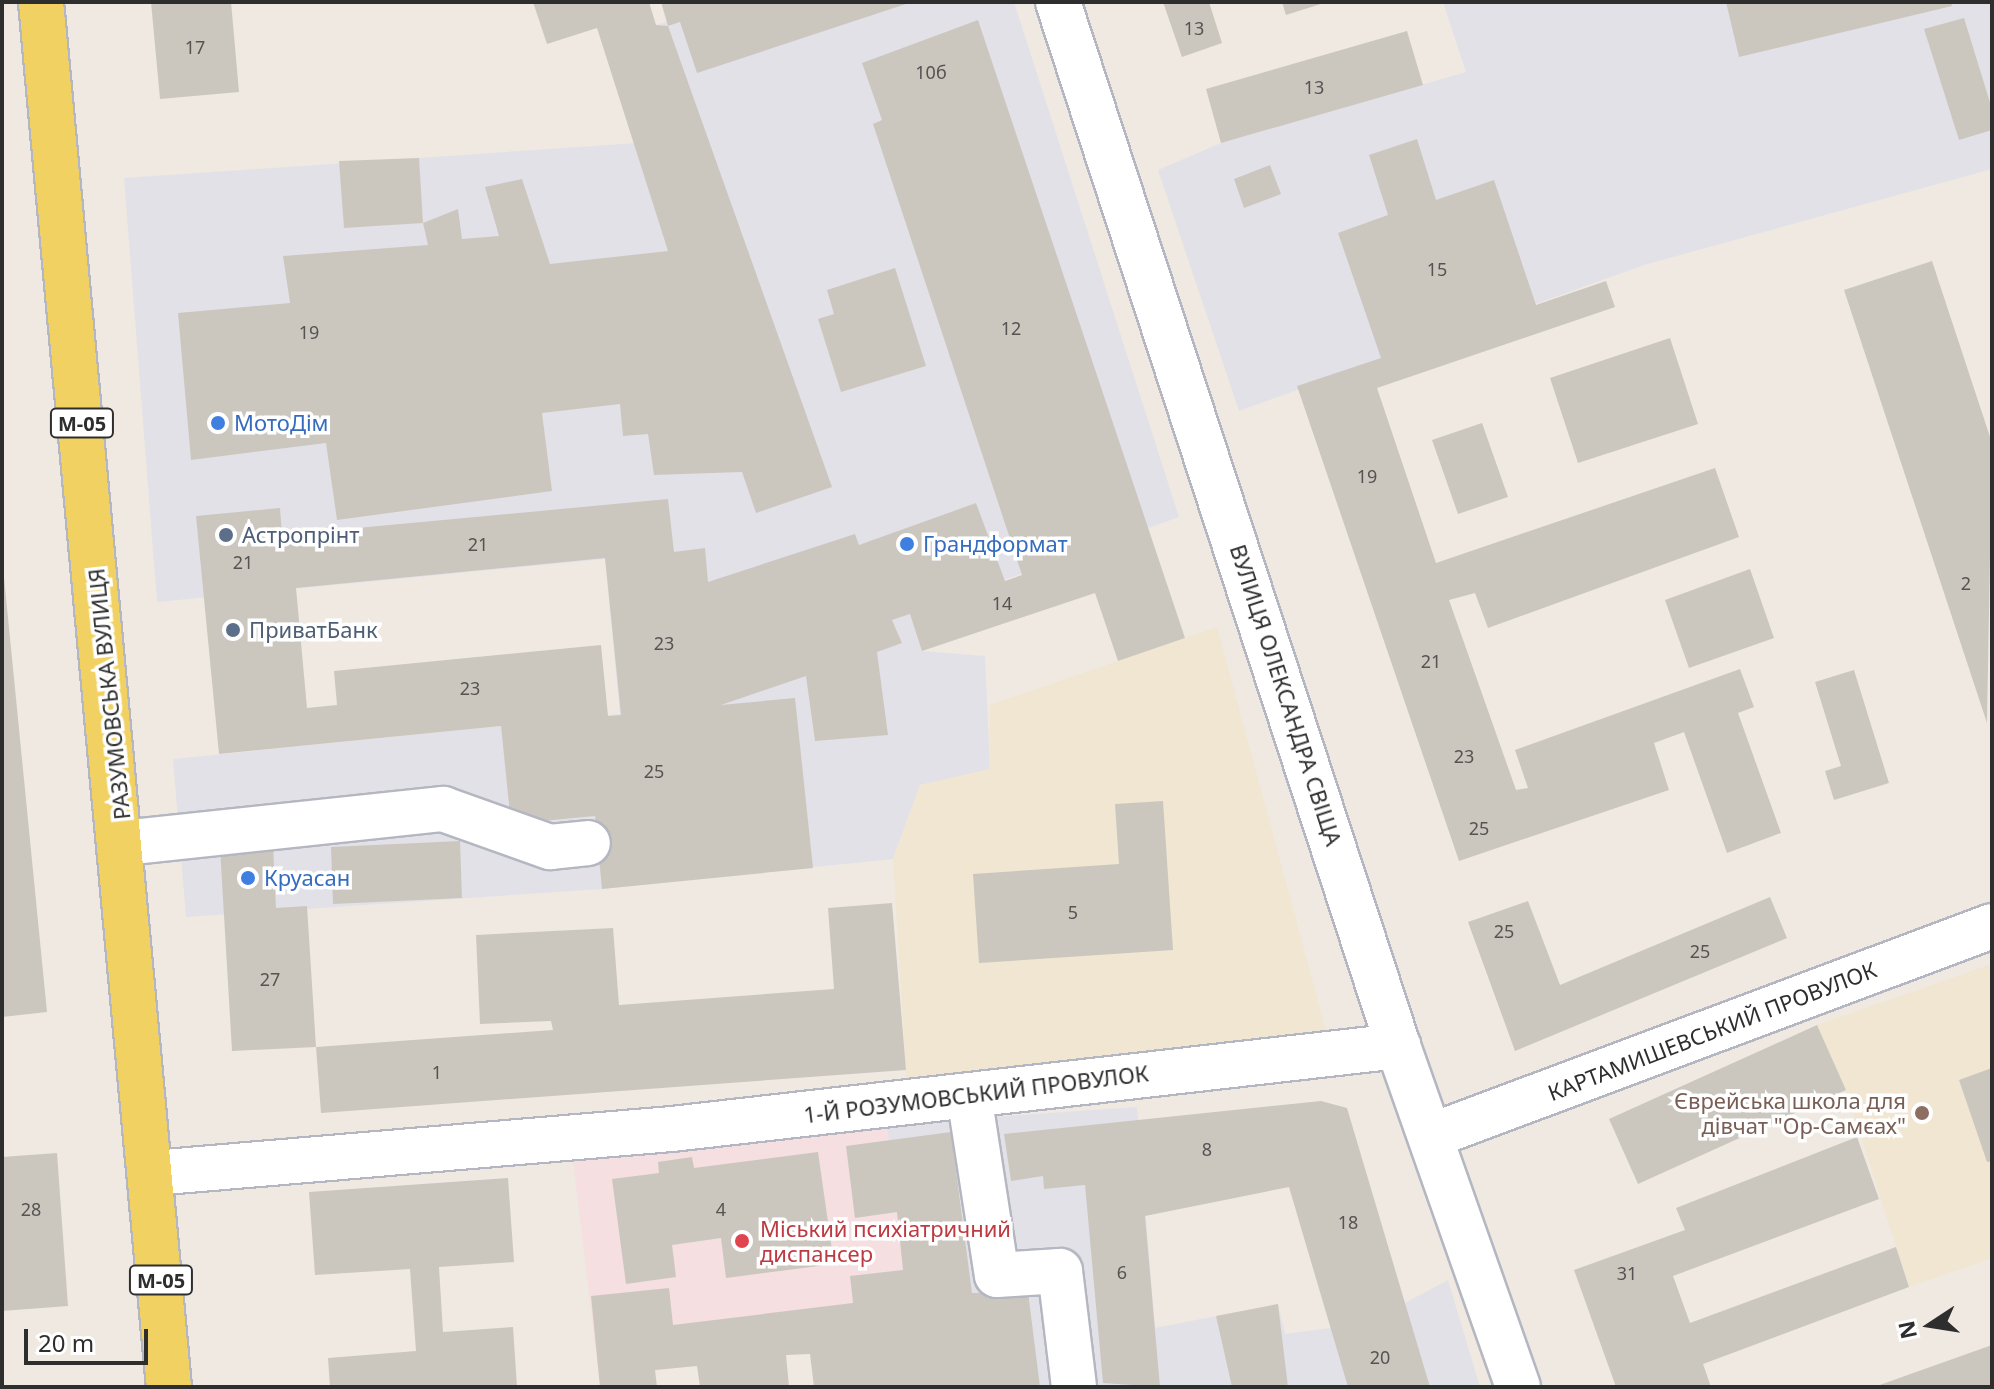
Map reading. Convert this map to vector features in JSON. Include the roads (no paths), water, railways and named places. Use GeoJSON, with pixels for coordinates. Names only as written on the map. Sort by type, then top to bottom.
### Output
{"type":"FeatureCollection","features":[{"type":"Feature","properties":{"kind":"main road","name":"РАЗУМОВСЬКА ВУЛИЦЯ"},"geometry":{"type":"LineString","coordinates":[[41,2],[123,843],[169,1387]]}},
{"type":"Feature","properties":{"kind":"street","name":"ВУЛИЦЯ ОЛЕКСАНДРА СВІЩА"},"geometry":{"type":"LineString","coordinates":[[1058,2],[1398,1046],[1518,1387]]}},
{"type":"Feature","properties":{"kind":"street"},"geometry":{"type":"LineString","coordinates":[[123,843],[443,809],[550,847],[588,843]]}},
{"type":"Feature","properties":{"kind":"street","name":"КАРТАМИШЕВСЬКИЙ ПРОВУЛОК"},"geometry":{"type":"LineString","coordinates":[[1431,1136],[1992,926]]}},
{"type":"Feature","properties":{"kind":"street","name":"1-Й РОЗУМОВСЬКИЙ ПРОВУЛОК"},"geometry":{"type":"LineString","coordinates":[[153,1173],[554,1139],[1398,1046]]}},
{"type":"Feature","properties":{"kind":"street"},"geometry":{"type":"LineString","coordinates":[[969,1095],[997,1275],[1060,1271],[1074,1387]]}},
{"type":"Feature","properties":{"kind":"place","name":"МотоДім"},"geometry":{"type":"Point","coordinates":[218,423]}},
{"type":"Feature","properties":{"kind":"place","name":"Астропрінт"},"geometry":{"type":"Point","coordinates":[226,535]}},
{"type":"Feature","properties":{"kind":"place","name":"Грандформат"},"geometry":{"type":"Point","coordinates":[907,544]}},
{"type":"Feature","properties":{"kind":"place","name":"ПриватБанк"},"geometry":{"type":"Point","coordinates":[233,630]}},
{"type":"Feature","properties":{"kind":"place","name":"Круасан"},"geometry":{"type":"Point","coordinates":[248,878]}},
{"type":"Feature","properties":{"kind":"place","name":"Єврейська школа для дівчат \"Ор-Самєах\""},"geometry":{"type":"Point","coordinates":[1922,1113]}},
{"type":"Feature","properties":{"kind":"place","name":"Міський психіатричний диспансер"},"geometry":{"type":"Point","coordinates":[742,1241]}}]}
